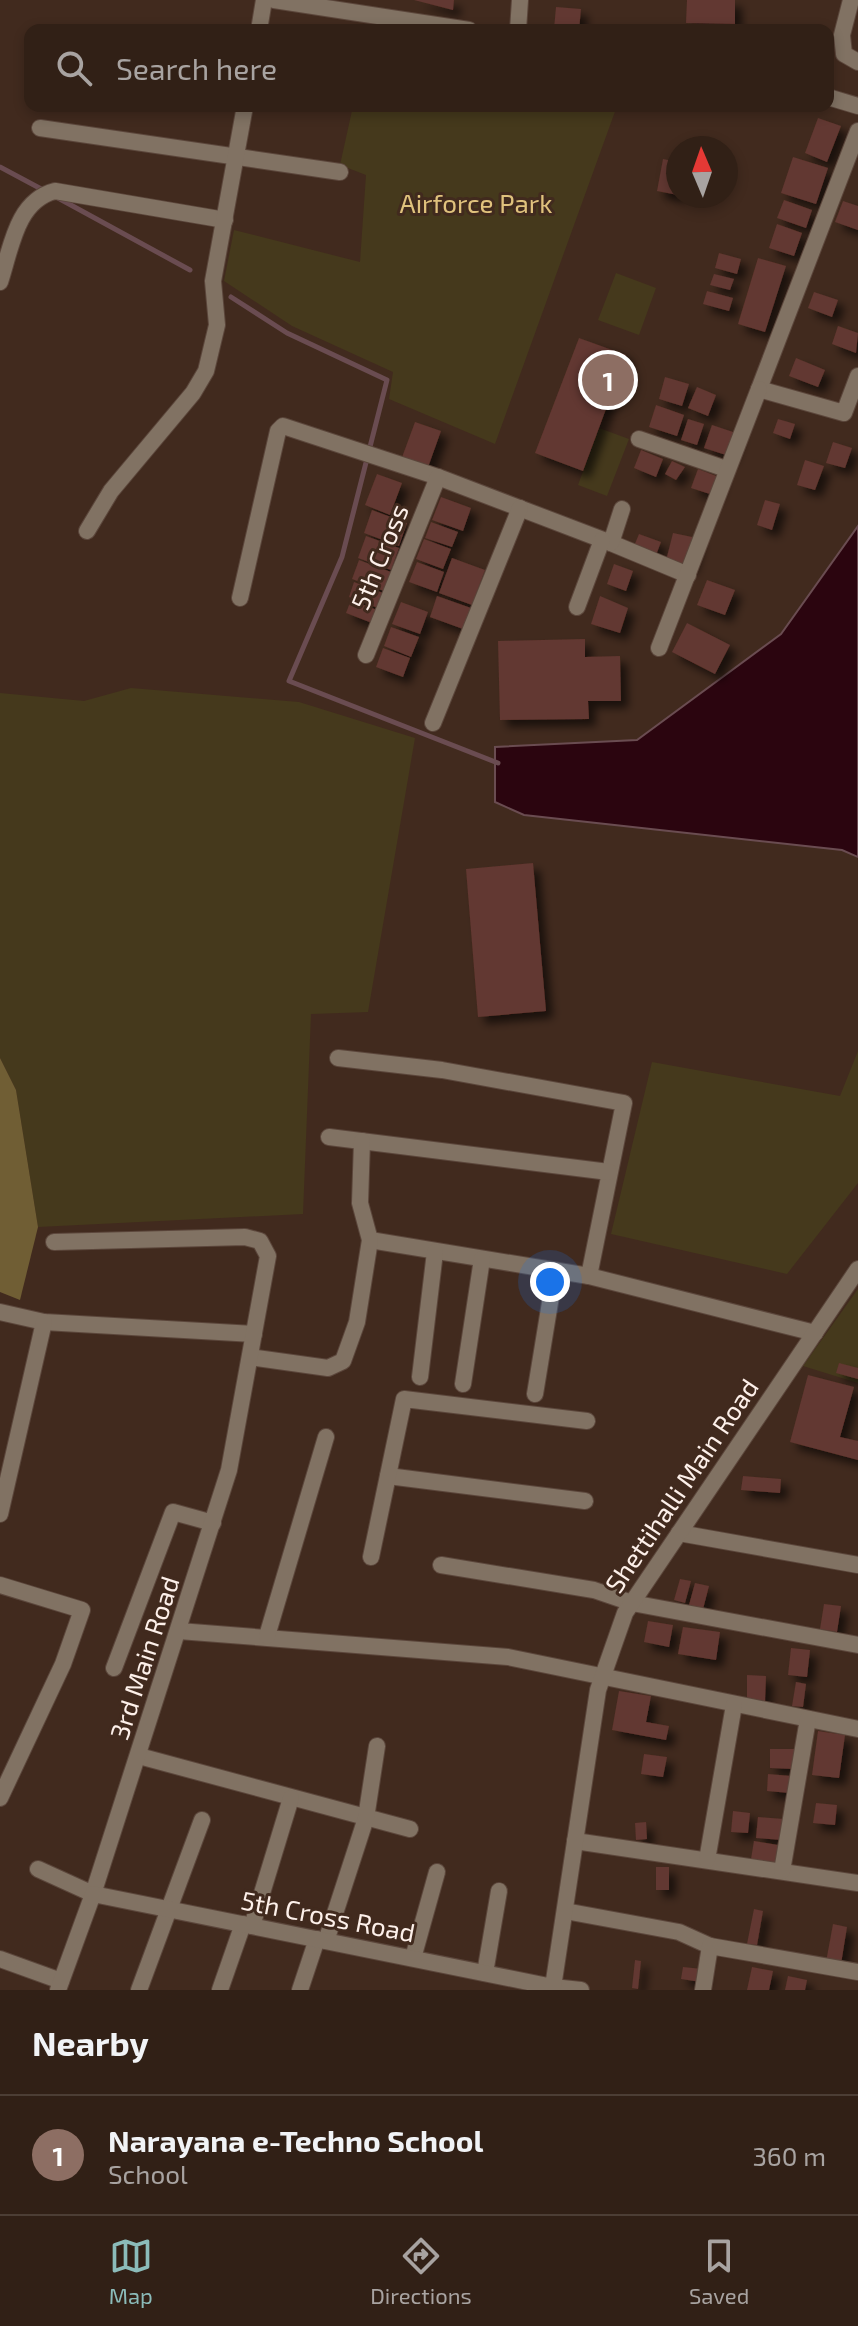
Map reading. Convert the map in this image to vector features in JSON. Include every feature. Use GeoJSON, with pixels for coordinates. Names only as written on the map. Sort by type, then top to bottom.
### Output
{"type":"FeatureCollection","features":[{"type":"Feature","properties":{"kind":"street"},"geometry":{"type":"LineString","coordinates":[[260,24],[264,0]]}},
{"type":"Feature","properties":{"kind":"street"},"geometry":{"type":"LineString","coordinates":[[274,0],[430,24]]}},
{"type":"Feature","properties":{"kind":"street"},"geometry":{"type":"LineString","coordinates":[[518,24],[520,0]]}},
{"type":"Feature","properties":{"kind":"street"},"geometry":{"type":"LineString","coordinates":[[851,0],[841,44],[844,54],[858,62]]}},
{"type":"Feature","properties":{"kind":"street"},"geometry":{"type":"LineString","coordinates":[[834,99],[858,106]]}},
{"type":"Feature","properties":{"kind":"street"},"geometry":{"type":"LineString","coordinates":[[87,531],[111,491],[193,393],[206,371],[214,345],[213,281],[244,112]]}},
{"type":"Feature","properties":{"kind":"street"},"geometry":{"type":"LineString","coordinates":[[40,128],[340,172]]}},
{"type":"Feature","properties":{"kind":"street"},"geometry":{"type":"LineString","coordinates":[[659,648],[858,131]]}},
{"type":"Feature","properties":{"kind":"street"},"geometry":{"type":"LineString","coordinates":[[0,282],[21,219],[47,193],[225,220]]}},
{"type":"Feature","properties":{"kind":"street"},"geometry":{"type":"LineString","coordinates":[[759,389],[844,413],[858,376]]}},
{"type":"Feature","properties":{"kind":"street"},"geometry":{"type":"LineString","coordinates":[[240,598],[280,428],[287,426],[438,477],[688,575]]}},
{"type":"Feature","properties":{"kind":"street"},"geometry":{"type":"LineString","coordinates":[[639,439],[726,469]]}},
{"type":"Feature","properties":{"kind":"street","name":"5th Cross"},"geometry":{"type":"LineString","coordinates":[[366,655],[438,477]]}},
{"type":"Feature","properties":{"kind":"street"},"geometry":{"type":"LineString","coordinates":[[433,723],[520,508]]}},
{"type":"Feature","properties":{"kind":"street"},"geometry":{"type":"LineString","coordinates":[[577,607],[622,509]]}},
{"type":"Feature","properties":{"kind":"street"},"geometry":{"type":"LineString","coordinates":[[338,1058],[442,1070],[624,1103],[589,1276]]}},
{"type":"Feature","properties":{"kind":"street"},"geometry":{"type":"LineString","coordinates":[[329,1137],[609,1172]]}},
{"type":"Feature","properties":{"kind":"street"},"geometry":{"type":"LineString","coordinates":[[250,1357],[328,1368],[343,1361],[357,1322],[370,1240],[360,1203],[362,1141]]}},
{"type":"Feature","properties":{"kind":"street","name":"3rd Main Road"},"geometry":{"type":"LineString","coordinates":[[54,1242],[245,1237],[260,1241],[268,1256],[229,1470],[139,1756],[60,1985]]}},
{"type":"Feature","properties":{"kind":"street"},"geometry":{"type":"LineString","coordinates":[[370,1240],[589,1276],[815,1333]]}},
{"type":"Feature","properties":{"kind":"street"},"geometry":{"type":"LineString","coordinates":[[420,1377],[435,1252]]}},
{"type":"Feature","properties":{"kind":"street"},"geometry":{"type":"LineString","coordinates":[[463,1384],[482,1259]]}},
{"type":"Feature","properties":{"kind":"street","name":"Shettihalli Main Road"},"geometry":{"type":"LineString","coordinates":[[548,1987],[565,1911],[604,1675],[632,1603],[858,1269]]}},
{"type":"Feature","properties":{"kind":"street"},"geometry":{"type":"LineString","coordinates":[[535,1394],[555,1272]]}},
{"type":"Feature","properties":{"kind":"street"},"geometry":{"type":"LineString","coordinates":[[0,1312],[44,1322],[254,1334]]}},
{"type":"Feature","properties":{"kind":"street"},"geometry":{"type":"LineString","coordinates":[[0,1514],[44,1322]]}},
{"type":"Feature","properties":{"kind":"street"},"geometry":{"type":"LineString","coordinates":[[371,1557],[404,1399],[587,1421]]}},
{"type":"Feature","properties":{"kind":"street"},"geometry":{"type":"LineString","coordinates":[[267,1636],[326,1437]]}},
{"type":"Feature","properties":{"kind":"street"},"geometry":{"type":"LineString","coordinates":[[388,1476],[585,1501]]}},
{"type":"Feature","properties":{"kind":"street"},"geometry":{"type":"LineString","coordinates":[[114,1668],[173,1512],[213,1523]]}},
{"type":"Feature","properties":{"kind":"street"},"geometry":{"type":"LineString","coordinates":[[679,1533],[858,1565]]}},
{"type":"Feature","properties":{"kind":"street"},"geometry":{"type":"LineString","coordinates":[[441,1565],[594,1590],[632,1603],[858,1645]]}},
{"type":"Feature","properties":{"kind":"street"},"geometry":{"type":"LineString","coordinates":[[0,1585],[82,1610],[63,1664],[0,1798]]}},
{"type":"Feature","properties":{"kind":"street"},"geometry":{"type":"LineString","coordinates":[[179,1631],[508,1657],[858,1729]]}},
{"type":"Feature","properties":{"kind":"street"},"geometry":{"type":"LineString","coordinates":[[707,1860],[734,1705]]}},
{"type":"Feature","properties":{"kind":"street"},"geometry":{"type":"LineString","coordinates":[[782,1871],[808,1719]]}},
{"type":"Feature","properties":{"kind":"street"},"geometry":{"type":"LineString","coordinates":[[300,1990],[322,1940],[366,1818],[377,1746]]}},
{"type":"Feature","properties":{"kind":"street"},"geometry":{"type":"LineString","coordinates":[[139,1756],[410,1829]]}},
{"type":"Feature","properties":{"kind":"street"},"geometry":{"type":"LineString","coordinates":[[220,1990],[247,1925],[291,1798]]}},
{"type":"Feature","properties":{"kind":"street"},"geometry":{"type":"LineString","coordinates":[[139,1990],[202,1820]]}},
{"type":"Feature","properties":{"kind":"street"},"geometry":{"type":"LineString","coordinates":[[575,1841],[858,1883]]}},
{"type":"Feature","properties":{"kind":"street","name":"5th Cross Road"},"geometry":{"type":"LineString","coordinates":[[38,1869],[93,1894],[548,1987],[581,1990]]}},
{"type":"Feature","properties":{"kind":"street"},"geometry":{"type":"LineString","coordinates":[[413,1958],[437,1872]]}},
{"type":"Feature","properties":{"kind":"street"},"geometry":{"type":"LineString","coordinates":[[485,1973],[499,1891]]}},
{"type":"Feature","properties":{"kind":"street"},"geometry":{"type":"LineString","coordinates":[[565,1911],[679,1932],[710,1946],[858,1972]]}},
{"type":"Feature","properties":{"kind":"street"},"geometry":{"type":"LineString","coordinates":[[703,1990],[710,1946]]}},
{"type":"Feature","properties":{"kind":"street"},"geometry":{"type":"LineString","coordinates":[[0,1959],[60,1985]]}},
{"type":"Feature","properties":{"kind":"green space","name":"Airforce Park"},"geometry":{"type":"Polygon","coordinates":[[[352,112],[615,112],[495,444],[389,399],[393,372],[292,326],[224,281],[234,230],[360,262],[366,175],[340,165],[352,112]]]}},
{"type":"Feature","properties":{"kind":"green space"},"geometry":{"type":"Polygon","coordinates":[[[616,273],[656,288],[639,335],[598,320],[616,273]]]}},
{"type":"Feature","properties":{"kind":"green space"},"geometry":{"type":"Polygon","coordinates":[[[599,428],[629,439],[607,496],[578,485],[599,428]]]}},
{"type":"Feature","properties":{"kind":"green space"},"geometry":{"type":"Polygon","coordinates":[[[131,688],[299,702],[415,738],[368,1012],[311,1014],[303,1214],[38,1227],[16,1090],[0,1058],[0,693],[84,701],[131,688]]]}},
{"type":"Feature","properties":{"kind":"green space"},"geometry":{"type":"Polygon","coordinates":[[[858,1051],[858,1183],[787,1274],[611,1234],[652,1062],[840,1096],[858,1051]]]}},
{"type":"Feature","properties":{"kind":"green space"},"geometry":{"type":"Polygon","coordinates":[[[858,1289],[858,1383],[803,1366],[858,1289]]]}},
{"type":"Feature","properties":{"kind":"shaded area"},"geometry":{"type":"Polygon","coordinates":[[[858,526],[858,857],[842,850],[524,815],[495,802],[495,747],[637,740],[781,634],[858,526]]]}},
{"type":"Feature","properties":{"kind":"shaded area"},"geometry":{"type":"Polygon","coordinates":[[[0,1058],[16,1090],[38,1227],[20,1300],[0,1292],[0,1058]]]}},
{"type":"Feature","properties":{"kind":"building"},"geometry":{"type":"Polygon","coordinates":[[[414,0],[454,0],[453,10],[414,0]]]}},
{"type":"Feature","properties":{"kind":"building"},"geometry":{"type":"Polygon","coordinates":[[[687,0],[735,0],[735,24],[686,23],[687,0]]]}},
{"type":"Feature","properties":{"kind":"building"},"geometry":{"type":"Polygon","coordinates":[[[556,7],[581,9],[580,24],[554,24],[556,7]]]}},
{"type":"Feature","properties":{"kind":"building"},"geometry":{"type":"Polygon","coordinates":[[[818,118],[841,126],[827,162],[805,153],[818,118]]]}},
{"type":"Feature","properties":{"kind":"building"},"geometry":{"type":"Polygon","coordinates":[[[793,157],[828,168],[816,204],[781,193],[793,157]]]}},
{"type":"Feature","properties":{"kind":"building"},"geometry":{"type":"Polygon","coordinates":[[[663,159],[666,160],[666,193],[657,191],[663,159]]]}},
{"type":"Feature","properties":{"kind":"building"},"geometry":{"type":"Polygon","coordinates":[[[784,200],[812,210],[806,228],[777,218],[784,200]]]}},
{"type":"Feature","properties":{"kind":"building"},"geometry":{"type":"Polygon","coordinates":[[[843,201],[858,206],[858,230],[835,222],[843,201]]]}},
{"type":"Feature","properties":{"kind":"building"},"geometry":{"type":"Polygon","coordinates":[[[777,224],[802,233],[794,256],[769,248],[777,224]]]}},
{"type":"Feature","properties":{"kind":"building"},"geometry":{"type":"Polygon","coordinates":[[[719,253],[741,259],[737,274],[715,268],[719,253]]]}},
{"type":"Feature","properties":{"kind":"building"},"geometry":{"type":"Polygon","coordinates":[[[758,258],[786,266],[765,332],[738,324],[758,258]]]}},
{"type":"Feature","properties":{"kind":"building"},"geometry":{"type":"Polygon","coordinates":[[[714,274],[734,279],[730,290],[710,285],[714,274]]]}},
{"type":"Feature","properties":{"kind":"building"},"geometry":{"type":"Polygon","coordinates":[[[707,291],[733,298],[729,311],[703,304],[707,291]]]}},
{"type":"Feature","properties":{"kind":"building"},"geometry":{"type":"Polygon","coordinates":[[[814,292],[838,300],[832,317],[808,308],[814,292]]]}},
{"type":"Feature","properties":{"kind":"building"},"geometry":{"type":"Polygon","coordinates":[[[838,326],[858,333],[856,353],[832,344],[838,326]]]}},
{"type":"Feature","properties":{"kind":"building"},"geometry":{"type":"Polygon","coordinates":[[[579,338],[626,355],[583,471],[535,453],[579,338]]]}},
{"type":"Feature","properties":{"kind":"building"},"geometry":{"type":"Polygon","coordinates":[[[796,358],[825,370],[818,387],[789,376],[796,358]]]}},
{"type":"Feature","properties":{"kind":"building"},"geometry":{"type":"Polygon","coordinates":[[[665,377],[689,384],[682,406],[659,399],[665,377]]]}},
{"type":"Feature","properties":{"kind":"building"},"geometry":{"type":"Polygon","coordinates":[[[697,387],[716,395],[708,416],[688,408],[697,387]]]}},
{"type":"Feature","properties":{"kind":"building"},"geometry":{"type":"Polygon","coordinates":[[[656,405],[684,415],[677,436],[649,427],[656,405]]]}},
{"type":"Feature","properties":{"kind":"building"},"geometry":{"type":"Polygon","coordinates":[[[688,419],[704,424],[697,445],[681,440],[688,419]]]}},
{"type":"Feature","properties":{"kind":"building"},"geometry":{"type":"Polygon","coordinates":[[[778,419],[795,424],[790,439],[773,433],[778,419]]]}},
{"type":"Feature","properties":{"kind":"building"},"geometry":{"type":"Polygon","coordinates":[[[415,422],[441,431],[427,470],[401,460],[415,422]]]}},
{"type":"Feature","properties":{"kind":"building"},"geometry":{"type":"Polygon","coordinates":[[[712,425],[736,433],[729,456],[704,448],[712,425]]]}},
{"type":"Feature","properties":{"kind":"building"},"geometry":{"type":"Polygon","coordinates":[[[833,442],[852,448],[845,468],[826,463],[833,442]]]}},
{"type":"Feature","properties":{"kind":"building"},"geometry":{"type":"Polygon","coordinates":[[[641,450],[663,459],[656,477],[634,468],[641,450]]]}},
{"type":"Feature","properties":{"kind":"building"},"geometry":{"type":"Polygon","coordinates":[[[805,460],[824,466],[815,490],[797,485],[805,460]]]}},
{"type":"Feature","properties":{"kind":"building"},"geometry":{"type":"Polygon","coordinates":[[[672,461],[685,467],[676,480],[665,474],[672,461]]]}},
{"type":"Feature","properties":{"kind":"building"},"geometry":{"type":"Polygon","coordinates":[[[698,469],[719,477],[713,495],[691,488],[698,469]]]}},
{"type":"Feature","properties":{"kind":"building"},"geometry":{"type":"Polygon","coordinates":[[[377,474],[402,483],[390,515],[365,505],[377,474]]]}},
{"type":"Feature","properties":{"kind":"building"},"geometry":{"type":"Polygon","coordinates":[[[441,497],[471,508],[463,531],[432,520],[441,497]]]}},
{"type":"Feature","properties":{"kind":"building"},"geometry":{"type":"Polygon","coordinates":[[[765,500],[780,504],[772,530],[757,525],[765,500]]]}},
{"type":"Feature","properties":{"kind":"building"},"geometry":{"type":"Polygon","coordinates":[[[372,510],[407,523],[399,546],[364,533],[372,510]]]}},
{"type":"Feature","properties":{"kind":"building"},"geometry":{"type":"Polygon","coordinates":[[[431,522],[458,532],[452,547],[425,538],[431,522]]]}},
{"type":"Feature","properties":{"kind":"building"},"geometry":{"type":"Polygon","coordinates":[[[673,533],[697,538],[690,567],[666,561],[673,533]]]}},
{"type":"Feature","properties":{"kind":"building"},"geometry":{"type":"Polygon","coordinates":[[[639,534],[661,542],[656,555],[634,546],[639,534]]]}},
{"type":"Feature","properties":{"kind":"building"},"geometry":{"type":"Polygon","coordinates":[[[366,536],[399,548],[391,570],[358,558],[366,536]]]}},
{"type":"Feature","properties":{"kind":"building"},"geometry":{"type":"Polygon","coordinates":[[[424,539],[451,549],[443,569],[416,559],[424,539]]]}},
{"type":"Feature","properties":{"kind":"building"},"geometry":{"type":"Polygon","coordinates":[[[452,558],[485,570],[472,605],[439,593],[452,558]]]}},
{"type":"Feature","properties":{"kind":"building"},"geometry":{"type":"Polygon","coordinates":[[[359,560],[391,572],[384,591],[352,579],[359,560]]]}},
{"type":"Feature","properties":{"kind":"building"},"geometry":{"type":"Polygon","coordinates":[[[417,562],[444,572],[437,592],[409,582],[417,562]]]}},
{"type":"Feature","properties":{"kind":"building"},"geometry":{"type":"Polygon","coordinates":[[[614,564],[633,571],[626,591],[607,584],[614,564]]]}},
{"type":"Feature","properties":{"kind":"building"},"geometry":{"type":"Polygon","coordinates":[[[707,580],[735,590],[725,615],[697,605],[707,580]]]}},
{"type":"Feature","properties":{"kind":"building"},"geometry":{"type":"Polygon","coordinates":[[[354,582],[383,593],[378,608],[349,597],[354,582]]]}},
{"type":"Feature","properties":{"kind":"building"},"geometry":{"type":"Polygon","coordinates":[[[437,596],[471,608],[463,629],[430,617],[437,596]]]}},
{"type":"Feature","properties":{"kind":"building"},"geometry":{"type":"Polygon","coordinates":[[[600,596],[628,608],[620,633],[591,624],[600,596]]]}},
{"type":"Feature","properties":{"kind":"building"},"geometry":{"type":"Polygon","coordinates":[[[351,600],[377,610],[372,623],[346,613],[351,600]]]}},
{"type":"Feature","properties":{"kind":"building"},"geometry":{"type":"Polygon","coordinates":[[[401,602],[428,612],[420,634],[392,624],[401,602]]]}},
{"type":"Feature","properties":{"kind":"building"},"geometry":{"type":"Polygon","coordinates":[[[687,623],[730,645],[715,674],[672,652],[687,623]]]}},
{"type":"Feature","properties":{"kind":"building"},"geometry":{"type":"Polygon","coordinates":[[[391,627],[419,637],[411,657],[384,646],[391,627]]]}},
{"type":"Feature","properties":{"kind":"building"},"geometry":{"type":"Polygon","coordinates":[[[585,639],[585,657],[620,656],[621,701],[588,701],[589,719],[500,720],[498,641],[585,639]]]}},
{"type":"Feature","properties":{"kind":"building"},"geometry":{"type":"Polygon","coordinates":[[[383,648],[410,658],[403,677],[376,667],[383,648]]]}},
{"type":"Feature","properties":{"kind":"building"},"geometry":{"type":"Polygon","coordinates":[[[533,863],[546,1011],[478,1017],[466,869],[533,863]]]}},
{"type":"Feature","properties":{"kind":"building"},"geometry":{"type":"Polygon","coordinates":[[[839,1363],[858,1368],[858,1379],[836,1373],[839,1363]]]}},
{"type":"Feature","properties":{"kind":"building"},"geometry":{"type":"Polygon","coordinates":[[[808,1375],[854,1387],[840,1437],[858,1441],[858,1460],[790,1442],[808,1375]]]}},
{"type":"Feature","properties":{"kind":"building"},"geometry":{"type":"Polygon","coordinates":[[[743,1476],[781,1479],[780,1493],[741,1490],[743,1476]]]}},
{"type":"Feature","properties":{"kind":"building"},"geometry":{"type":"Polygon","coordinates":[[[680,1579],[691,1581],[685,1603],[674,1600],[680,1579]]]}},
{"type":"Feature","properties":{"kind":"building"},"geometry":{"type":"Polygon","coordinates":[[[695,1583],[709,1586],[703,1609],[689,1605],[695,1583]]]}},
{"type":"Feature","properties":{"kind":"building"},"geometry":{"type":"Polygon","coordinates":[[[824,1604],[841,1606],[837,1632],[820,1629],[824,1604]]]}},
{"type":"Feature","properties":{"kind":"building"},"geometry":{"type":"Polygon","coordinates":[[[648,1621],[673,1625],[669,1647],[644,1642],[648,1621]]]}},
{"type":"Feature","properties":{"kind":"building"},"geometry":{"type":"Polygon","coordinates":[[[683,1627],[720,1632],[716,1660],[678,1654],[683,1627]]]}},
{"type":"Feature","properties":{"kind":"building"},"geometry":{"type":"Polygon","coordinates":[[[791,1648],[810,1650],[807,1677],[788,1675],[791,1648]]]}},
{"type":"Feature","properties":{"kind":"building"},"geometry":{"type":"Polygon","coordinates":[[[747,1675],[766,1676],[765,1702],[747,1701],[747,1675]]]}},
{"type":"Feature","properties":{"kind":"building"},"geometry":{"type":"Polygon","coordinates":[[[796,1682],[806,1684],[803,1707],[792,1706],[796,1682]]]}},
{"type":"Feature","properties":{"kind":"building"},"geometry":{"type":"Polygon","coordinates":[[[619,1691],[651,1696],[646,1722],[669,1726],[666,1740],[612,1730],[619,1691]]]}},
{"type":"Feature","properties":{"kind":"building"},"geometry":{"type":"Polygon","coordinates":[[[818,1731],[845,1735],[839,1778],[812,1775],[818,1731]]]}},
{"type":"Feature","properties":{"kind":"building"},"geometry":{"type":"Polygon","coordinates":[[[770,1749],[795,1749],[794,1769],[770,1768],[770,1749]]]}},
{"type":"Feature","properties":{"kind":"building"},"geometry":{"type":"Polygon","coordinates":[[[644,1754],[667,1757],[663,1777],[641,1774],[644,1754]]]}},
{"type":"Feature","properties":{"kind":"building"},"geometry":{"type":"Polygon","coordinates":[[[768,1774],[791,1776],[790,1793],[767,1791],[768,1774]]]}},
{"type":"Feature","properties":{"kind":"building"},"geometry":{"type":"Polygon","coordinates":[[[816,1803],[837,1805],[835,1825],[813,1823],[816,1803]]]}},
{"type":"Feature","properties":{"kind":"building"},"geometry":{"type":"Polygon","coordinates":[[[733,1811],[750,1813],[748,1833],[731,1832],[733,1811]]]}},
{"type":"Feature","properties":{"kind":"building"},"geometry":{"type":"Polygon","coordinates":[[[758,1817],[784,1819],[782,1840],[756,1838],[758,1817]]]}},
{"type":"Feature","properties":{"kind":"building"},"geometry":{"type":"Polygon","coordinates":[[[646,1822],[647,1839],[636,1840],[635,1823],[646,1822]]]}},
{"type":"Feature","properties":{"kind":"building"},"geometry":{"type":"Polygon","coordinates":[[[754,1841],[778,1845],[775,1863],[751,1859],[754,1841]]]}},
{"type":"Feature","properties":{"kind":"building"},"geometry":{"type":"Polygon","coordinates":[[[656,1867],[669,1867],[669,1890],[656,1890],[656,1867]]]}},
{"type":"Feature","properties":{"kind":"building"},"geometry":{"type":"Polygon","coordinates":[[[754,1909],[763,1911],[757,1945],[747,1944],[754,1909]]]}},
{"type":"Feature","properties":{"kind":"building"},"geometry":{"type":"Polygon","coordinates":[[[833,1924],[847,1927],[841,1964],[826,1962],[833,1924]]]}},
{"type":"Feature","properties":{"kind":"building"},"geometry":{"type":"Polygon","coordinates":[[[635,1960],[641,1961],[638,1989],[632,1988],[635,1960]]]}},
{"type":"Feature","properties":{"kind":"building"},"geometry":{"type":"Polygon","coordinates":[[[683,1967],[702,1969],[701,1982],[681,1979],[683,1967]]]}},
{"type":"Feature","properties":{"kind":"building"},"geometry":{"type":"Polygon","coordinates":[[[752,1967],[773,1971],[769,1990],[747,1990],[752,1967]]]}},
{"type":"Feature","properties":{"kind":"building"},"geometry":{"type":"Polygon","coordinates":[[[788,1976],[807,1980],[805,1990],[785,1990],[788,1976]]]}},
{"type":"Feature","properties":{"kind":"waterway"},"geometry":{"type":"LineString","coordinates":[[0,167],[45,191]]}},
{"type":"Feature","properties":{"kind":"waterway"},"geometry":{"type":"LineString","coordinates":[[58,198],[190,270]]}},
{"type":"Feature","properties":{"kind":"waterway"},"geometry":{"type":"LineString","coordinates":[[231,297],[287,333],[387,380],[342,557],[289,681],[498,763]]}},
{"type":"Feature","properties":{"kind":"place","name":"Narayana e-Techno School"},"geometry":{"type":"Point","coordinates":[608,380]}}]}
